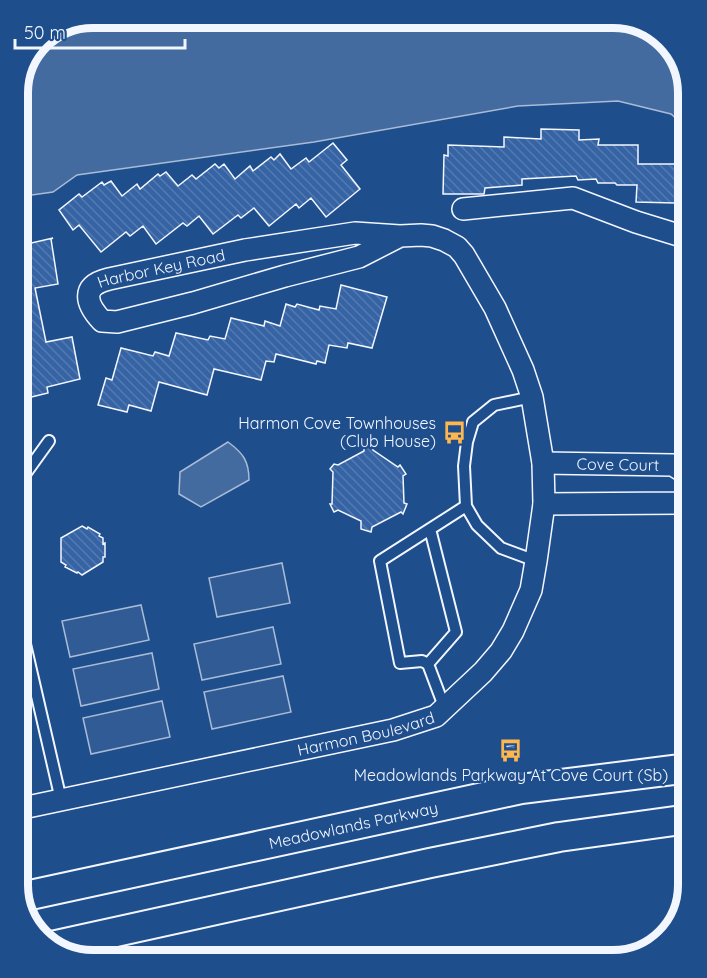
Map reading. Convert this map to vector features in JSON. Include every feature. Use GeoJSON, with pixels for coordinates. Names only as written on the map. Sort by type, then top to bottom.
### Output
{"type":"FeatureCollection","features":[{"type":"Feature","properties":{"kind":"main road","name":"Meadowlands Parkway"},"geometry":{"type":"LineString","coordinates":[[30,895],[521,789],[678,769]]}},
{"type":"Feature","properties":{"kind":"main road"},"geometry":{"type":"LineString","coordinates":[[65,943],[559,837],[678,821]]}},
{"type":"Feature","properties":{"kind":"street"},"geometry":{"type":"LineString","coordinates":[[463,209],[573,198],[678,235]]}},
{"type":"Feature","properties":{"kind":"street","name":"Harbor Key Road"},"geometry":{"type":"LineString","coordinates":[[400,236],[359,257],[117,322],[102,321],[92,309],[88,296],[102,280],[245,249],[355,233],[432,236],[457,247],[464,255],[495,308],[532,397]]}},
{"type":"Feature","properties":{"kind":"street","name":"Harmon Boulevard"},"geometry":{"type":"LineString","coordinates":[[28,807],[393,730],[436,716],[445,709],[501,651],[513,631],[531,590],[544,504],[543,463],[532,397]]}},
{"type":"Feature","properties":{"kind":"street","name":"Cove Court"},"geometry":{"type":"LineString","coordinates":[[543,463],[673,465],[678,468]]}},
{"type":"Feature","properties":{"kind":"street"},"geometry":{"type":"LineString","coordinates":[[544,504],[678,503]]}},
{"type":"Feature","properties":{"kind":"lane"},"geometry":{"type":"LineString","coordinates":[[532,397],[494,405],[473,422],[467,442],[464,466],[466,506],[477,525],[501,548],[536,561]]}},
{"type":"Feature","properties":{"kind":"lane"},"geometry":{"type":"LineString","coordinates":[[29,469],[48,441]]}},
{"type":"Feature","properties":{"kind":"lane"},"geometry":{"type":"LineString","coordinates":[[445,709],[428,664],[422,661],[400,663],[380,561],[466,506]]}},
{"type":"Feature","properties":{"kind":"lane"},"geometry":{"type":"LineString","coordinates":[[428,664],[456,632],[430,529]]}},
{"type":"Feature","properties":{"kind":"lane"},"geometry":{"type":"LineString","coordinates":[[28,658],[61,800]]}},
{"type":"Feature","properties":{"kind":"shaded area"},"geometry":{"type":"Polygon","coordinates":[[[85,29],[618,29],[638,33],[653,42],[670,61],[678,85],[678,120],[671,114],[618,101],[518,106],[314,142],[77,175],[53,192],[29,195],[31,77],[35,65],[51,45],[61,37],[85,29]]]}},
{"type":"Feature","properties":{"kind":"shaded area"},"geometry":{"type":"Polygon","coordinates":[[[228,442],[244,458],[249,480],[201,507],[179,494],[180,472],[228,442]]]}},
{"type":"Feature","properties":{"kind":"shaded area"},"geometry":{"type":"Polygon","coordinates":[[[282,563],[290,603],[217,617],[209,578],[282,563]]]}},
{"type":"Feature","properties":{"kind":"shaded area"},"geometry":{"type":"Polygon","coordinates":[[[141,605],[149,640],[70,657],[62,621],[141,605]]]}},
{"type":"Feature","properties":{"kind":"shaded area"},"geometry":{"type":"Polygon","coordinates":[[[273,627],[281,664],[202,680],[194,644],[273,627]]]}},
{"type":"Feature","properties":{"kind":"shaded area"},"geometry":{"type":"Polygon","coordinates":[[[152,653],[159,689],[81,706],[73,669],[152,653]]]}},
{"type":"Feature","properties":{"kind":"shaded area"},"geometry":{"type":"Polygon","coordinates":[[[283,676],[291,712],[212,729],[204,692],[283,676]]]}},
{"type":"Feature","properties":{"kind":"shaded area"},"geometry":{"type":"Polygon","coordinates":[[[162,701],[170,737],[91,754],[83,718],[162,701]]]}},
{"type":"Feature","properties":{"kind":"building"},"geometry":{"type":"Polygon","coordinates":[[[541,129],[579,130],[579,140],[599,139],[598,145],[638,145],[638,164],[675,164],[675,203],[636,202],[637,185],[598,183],[596,179],[578,180],[576,176],[522,179],[522,185],[485,188],[484,194],[443,194],[444,155],[448,156],[448,145],[504,147],[504,137],[541,139],[541,129]]]}},
{"type":"Feature","properties":{"kind":"building"},"geometry":{"type":"Polygon","coordinates":[[[333,143],[347,160],[341,165],[360,189],[326,217],[311,198],[299,208],[296,204],[269,226],[254,208],[241,218],[238,215],[213,234],[199,216],[187,226],[183,223],[156,244],[143,226],[130,236],[126,232],[101,252],[79,225],[73,230],[59,210],[79,194],[82,197],[102,182],[104,185],[111,181],[122,196],[137,184],[140,189],[158,174],[160,176],[166,172],[178,186],[192,175],[196,179],[215,164],[219,168],[224,164],[235,179],[250,166],[253,171],[271,157],[274,160],[280,154],[291,169],[306,158],[309,162],[333,143]]]}},
{"type":"Feature","properties":{"kind":"building"},"geometry":{"type":"Polygon","coordinates":[[[53,238],[51,239],[58,284],[35,288],[46,342],[72,337],[80,379],[47,387],[48,393],[29,398],[29,244],[53,238]]]}},
{"type":"Feature","properties":{"kind":"building"},"geometry":{"type":"Polygon","coordinates":[[[341,285],[387,297],[372,348],[348,343],[347,348],[329,345],[325,363],[317,361],[316,364],[276,354],[274,362],[266,361],[261,380],[214,369],[207,395],[159,382],[151,411],[129,405],[127,412],[98,405],[106,378],[112,380],[121,348],[153,356],[155,352],[169,356],[176,333],[208,340],[210,336],[225,339],[231,318],[264,326],[265,321],[280,326],[286,304],[295,307],[297,304],[319,310],[320,306],[336,309],[341,285]]]}},
{"type":"Feature","properties":{"kind":"building"},"geometry":{"type":"Polygon","coordinates":[[[364,446],[373,446],[373,450],[398,467],[400,465],[406,474],[403,476],[404,503],[407,504],[403,514],[401,512],[372,527],[371,532],[361,529],[361,521],[338,510],[334,512],[330,504],[332,504],[333,472],[330,469],[334,464],[338,465],[364,451],[364,446]]]}},
{"type":"Feature","properties":{"kind":"building"},"geometry":{"type":"Polygon","coordinates":[[[82,526],[87,529],[88,527],[103,538],[105,557],[103,557],[103,562],[82,575],[65,567],[66,565],[61,562],[61,538],[82,526]]]}},
{"type":"Feature","properties":{"kind":"building"},"geometry":{"type":"Polygon","coordinates":[[[520,744],[521,754],[503,757],[502,747],[520,744]]]}},
{"type":"Feature","properties":{"kind":"place","name":"Harmon Cove Townhouses (Club House)"},"geometry":{"type":"Point","coordinates":[454,432]}},
{"type":"Feature","properties":{"kind":"place","name":"Meadowlands Parkway At Cove Court (Sb)"},"geometry":{"type":"Point","coordinates":[511,750]}}]}
